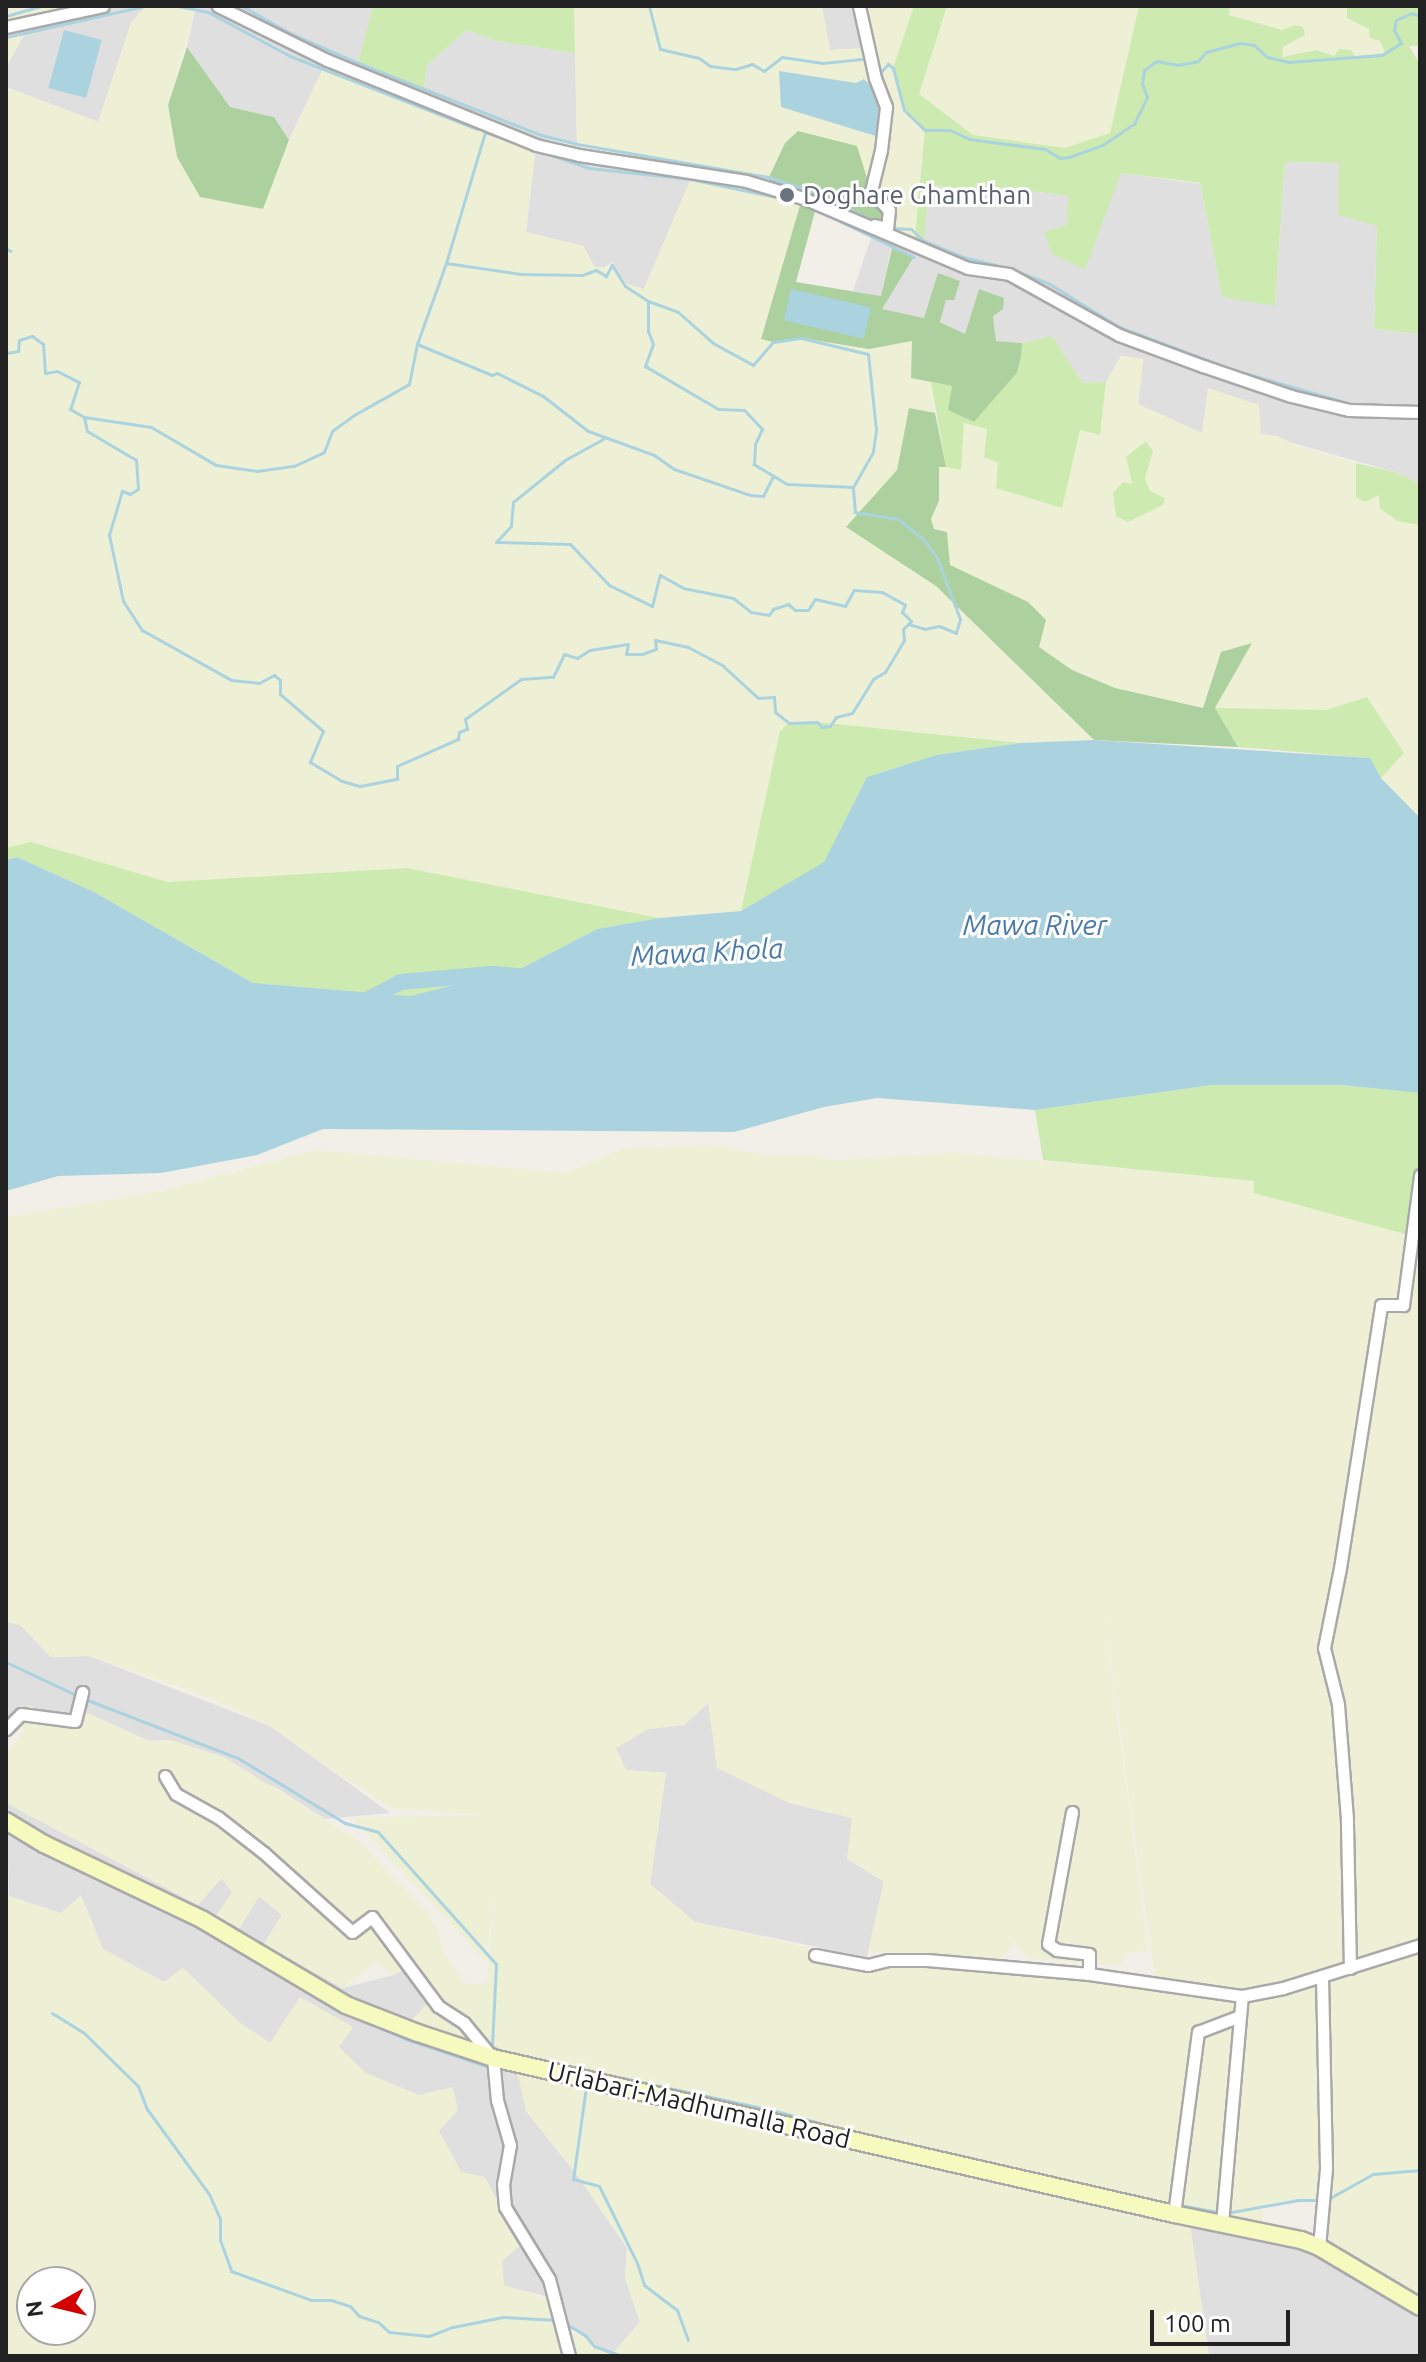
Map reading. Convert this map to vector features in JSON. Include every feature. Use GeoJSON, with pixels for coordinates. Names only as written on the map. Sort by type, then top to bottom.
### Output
{"type":"FeatureCollection","features":[{"type":"Feature","properties":{"kind":"main road","name":"Urlabari-Madhumalla Road"},"geometry":{"type":"LineString","coordinates":[[6,1821],[44,1844],[203,1920],[346,2005],[493,2058],[1319,2247],[1420,2307]]}},
{"type":"Feature","properties":{"kind":"street"},"geometry":{"type":"LineString","coordinates":[[6,27],[103,6]]}},
{"type":"Feature","properties":{"kind":"street"},"geometry":{"type":"LineString","coordinates":[[218,6],[327,60],[536,145],[579,155],[746,181],[803,198],[968,268],[1009,274],[1119,335],[1291,396],[1349,410],[1420,412]]}},
{"type":"Feature","properties":{"kind":"street"},"geometry":{"type":"LineString","coordinates":[[859,6],[875,78],[886,107],[881,150],[871,191],[889,210],[887,228],[859,222]]}},
{"type":"Feature","properties":{"kind":"street"},"geometry":{"type":"LineString","coordinates":[[1350,1968],[1347,1819],[1338,1704],[1324,1648],[1340,1568],[1381,1305],[1403,1305],[1420,1175]]}},
{"type":"Feature","properties":{"kind":"street"},"geometry":{"type":"LineString","coordinates":[[6,1729],[21,1714],[75,1721],[82,1692]]}},
{"type":"Feature","properties":{"kind":"street"},"geometry":{"type":"LineString","coordinates":[[165,1776],[176,1794],[219,1818],[264,1853],[352,1932],[372,1917],[438,2006],[464,2023],[493,2058],[497,2100],[510,2145],[503,2184],[505,2207],[549,2279],[569,2356]]}},
{"type":"Feature","properties":{"kind":"street"},"geometry":{"type":"LineString","coordinates":[[1072,1812],[1048,1944],[1057,1950],[1089,1954],[1089,1974]]}},
{"type":"Feature","properties":{"kind":"street"},"geometry":{"type":"LineString","coordinates":[[815,1955],[868,1965],[888,1960],[927,1960],[1089,1974],[1242,1996],[1350,1968],[1420,1945]]}},
{"type":"Feature","properties":{"kind":"street"},"geometry":{"type":"LineString","coordinates":[[1319,2247],[1326,2168],[1322,1976]]}},
{"type":"Feature","properties":{"kind":"street"},"geometry":{"type":"LineString","coordinates":[[1222,2223],[1242,1996]]}},
{"type":"Feature","properties":{"kind":"street"},"geometry":{"type":"LineString","coordinates":[[1174,2214],[1198,2032],[1240,2016]]}},
{"type":"Feature","properties":{"kind":"shaded area"},"geometry":{"type":"Polygon","coordinates":[[[103,6],[146,6],[131,23],[98,122],[6,87],[6,67],[31,22],[103,6]]]}},
{"type":"Feature","properties":{"kind":"shaded area"},"geometry":{"type":"Polygon","coordinates":[[[196,6],[373,6],[358,63],[347,68],[327,61],[289,140],[274,117],[230,107],[187,47],[196,6]]]}},
{"type":"Feature","properties":{"kind":"shaded area"},"geometry":{"type":"Polygon","coordinates":[[[822,6],[859,6],[869,48],[830,50],[822,6]]]}},
{"type":"Feature","properties":{"kind":"shaded area"},"geometry":{"type":"Polygon","coordinates":[[[467,30],[497,41],[575,53],[577,144],[542,139],[537,144],[694,171],[644,289],[626,284],[605,267],[595,268],[583,246],[526,232],[536,145],[422,99],[427,65],[467,30]]]}},
{"type":"Feature","properties":{"kind":"shaded area"},"geometry":{"type":"Polygon","coordinates":[[[1285,162],[1339,163],[1377,226],[1374,329],[1420,334],[1420,484],[1398,473],[1261,434],[1209,388],[1202,433],[1145,408],[1138,404],[1143,359],[1121,356],[1106,382],[1083,383],[1052,336],[1022,343],[996,341],[993,316],[979,289],[965,335],[940,321],[946,300],[939,273],[924,318],[881,309],[914,258],[891,248],[881,296],[853,291],[871,238],[882,233],[914,246],[929,184],[1016,197],[1032,191],[1069,196],[1067,225],[1045,232],[1052,253],[1121,173],[1200,184],[1222,297],[1275,305],[1285,162]]]}},
{"type":"Feature","properties":{"kind":"shaded area"},"geometry":{"type":"Polygon","coordinates":[[[6,1622],[20,1625],[51,1657],[89,1656],[270,1726],[390,1813],[325,1819],[280,1790],[171,1740],[149,1741],[87,1713],[75,1721],[28,1706],[6,1743],[6,1622]]]}},
{"type":"Feature","properties":{"kind":"shaded area"},"geometry":{"type":"Polygon","coordinates":[[[709,1702],[789,1803],[853,1818],[884,1882],[867,1957],[695,1922],[650,1884],[666,1773],[626,1770],[615,1748],[648,1729],[684,1725],[709,1702]]]}},
{"type":"Feature","properties":{"kind":"shaded area"},"geometry":{"type":"Polygon","coordinates":[[[6,1803],[222,1878],[232,1892],[240,1927],[259,1896],[282,1915],[264,1944],[343,1988],[393,1975],[413,1966],[436,1995],[410,2022],[517,2063],[526,2111],[577,2175],[627,2248],[625,2278],[640,2322],[611,2355],[563,2322],[554,2298],[504,2286],[502,2261],[461,2172],[419,2096],[365,2073],[339,2047],[353,2026],[270,2043],[240,2023],[183,1968],[164,1982],[103,1949],[81,1896],[61,1913],[9,1897],[6,1803]]]}},
{"type":"Feature","properties":{"kind":"shaded area"},"geometry":{"type":"Polygon","coordinates":[[[1189,2217],[1319,2247],[1420,2307],[1420,2356],[1209,2356],[1189,2217]]]}},
{"type":"Feature","properties":{"kind":"green space"},"geometry":{"type":"Polygon","coordinates":[[[6,6],[103,6],[31,22],[6,67],[6,6]]]}},
{"type":"Feature","properties":{"kind":"green space"},"geometry":{"type":"Polygon","coordinates":[[[146,6],[196,6],[168,105],[263,209],[289,140],[327,60],[536,145],[526,232],[583,246],[595,267],[605,267],[612,262],[626,284],[644,289],[694,171],[577,144],[574,6],[822,6],[830,50],[868,48],[859,6],[914,6],[894,68],[904,110],[925,130],[914,246],[803,198],[773,342],[801,338],[869,349],[913,341],[912,377],[931,382],[935,413],[909,408],[897,470],[847,527],[936,586],[1094,740],[1020,743],[817,722],[789,723],[780,731],[741,911],[659,918],[407,868],[168,882],[31,842],[6,848],[6,87],[98,122],[131,23],[146,6]]]}},
{"type":"Feature","properties":{"kind":"green space"},"geometry":{"type":"Polygon","coordinates":[[[373,6],[574,6],[575,53],[497,41],[467,30],[427,65],[422,99],[347,68],[358,62],[373,6]]]}},
{"type":"Feature","properties":{"kind":"green space"},"geometry":{"type":"Polygon","coordinates":[[[914,6],[947,6],[919,94],[973,135],[1065,148],[1110,133],[1139,6],[1230,6],[1229,15],[1282,30],[1295,25],[1303,27],[1305,35],[1283,47],[1282,57],[1317,50],[1334,56],[1339,49],[1351,50],[1355,56],[1385,53],[1380,41],[1370,38],[1369,29],[1347,18],[1347,6],[1420,6],[1420,46],[1409,46],[1420,64],[1420,334],[1374,329],[1377,226],[1338,215],[1339,163],[1285,162],[1275,306],[1222,297],[1200,183],[1121,173],[1085,270],[1051,253],[1044,232],[1067,225],[1068,196],[1032,191],[1016,197],[992,192],[981,194],[929,184],[924,241],[914,246],[925,130],[904,110],[893,68],[914,6]]]}},
{"type":"Feature","properties":{"kind":"green space"},"geometry":{"type":"Polygon","coordinates":[[[947,6],[1139,6],[1110,133],[1065,148],[973,135],[919,94],[947,6]]]}},
{"type":"Feature","properties":{"kind":"green space"},"geometry":{"type":"Polygon","coordinates":[[[1230,6],[1347,6],[1347,18],[1369,29],[1385,53],[1335,56],[1317,50],[1282,57],[1283,47],[1298,41],[1295,25],[1282,31],[1228,15],[1230,6]]]}},
{"type":"Feature","properties":{"kind":"green space"},"geometry":{"type":"Polygon","coordinates":[[[187,47],[230,107],[274,117],[289,140],[263,209],[200,197],[177,157],[168,105],[187,47]]]}},
{"type":"Feature","properties":{"kind":"green space"},"geometry":{"type":"Polygon","coordinates":[[[798,131],[857,146],[871,191],[889,210],[887,228],[817,204],[796,282],[881,296],[892,248],[914,257],[882,309],[924,318],[938,273],[960,281],[954,300],[946,300],[940,322],[965,334],[979,289],[1004,298],[1003,309],[993,316],[996,341],[1022,343],[1017,373],[974,422],[948,410],[952,386],[911,378],[912,341],[869,349],[801,338],[773,342],[761,339],[801,202],[770,188],[769,177],[785,143],[798,131]]]}},
{"type":"Feature","properties":{"kind":"green space"},"geometry":{"type":"Polygon","coordinates":[[[1052,336],[1083,383],[1106,382],[1100,435],[1080,430],[1062,508],[996,488],[998,463],[984,457],[987,429],[964,423],[961,470],[946,467],[931,382],[952,386],[974,422],[1017,373],[1022,343],[1052,336]]]}},
{"type":"Feature","properties":{"kind":"green space"},"geometry":{"type":"Polygon","coordinates":[[[1121,356],[1143,359],[1138,404],[1202,433],[1208,388],[1259,405],[1261,434],[1277,436],[1300,447],[1356,463],[1356,497],[1379,495],[1398,521],[1420,525],[1420,818],[1381,778],[1404,753],[1367,697],[1326,710],[1215,708],[1251,644],[1221,653],[1203,708],[1115,688],[1072,670],[1038,647],[984,584],[950,565],[947,532],[934,529],[931,519],[939,501],[939,466],[961,469],[964,423],[987,429],[985,456],[1080,430],[1100,434],[1106,382],[1121,356]]]}},
{"type":"Feature","properties":{"kind":"green space"},"geometry":{"type":"Polygon","coordinates":[[[909,408],[935,413],[946,467],[939,467],[939,501],[931,519],[934,529],[947,532],[950,565],[1028,602],[1046,620],[1039,647],[1072,670],[1115,688],[1203,708],[1221,652],[1252,643],[1215,708],[1238,747],[1094,740],[936,586],[846,527],[897,470],[909,408]]]}},
{"type":"Feature","properties":{"kind":"green space"},"geometry":{"type":"Polygon","coordinates":[[[1146,441],[1153,451],[1145,478],[1150,491],[1165,498],[1163,505],[1128,522],[1116,516],[1113,493],[1123,482],[1132,484],[1126,457],[1146,441]]]}},
{"type":"Feature","properties":{"kind":"green space"},"geometry":{"type":"Polygon","coordinates":[[[1356,463],[1398,473],[1420,484],[1420,525],[1398,521],[1380,509],[1379,495],[1365,502],[1356,497],[1356,463]]]}},
{"type":"Feature","properties":{"kind":"green space"},"geometry":{"type":"Polygon","coordinates":[[[1367,697],[1404,753],[1381,778],[1369,758],[1238,747],[1215,708],[1326,710],[1367,697]]]}},
{"type":"Feature","properties":{"kind":"green space"},"geometry":{"type":"Polygon","coordinates":[[[817,722],[1020,743],[936,755],[867,777],[825,862],[741,911],[780,731],[789,723],[817,722]]]}},
{"type":"Feature","properties":{"kind":"green space"},"geometry":{"type":"Polygon","coordinates":[[[31,842],[168,882],[407,868],[659,918],[597,929],[522,968],[410,996],[253,983],[94,892],[17,857],[6,860],[6,848],[31,842]]]}},
{"type":"Feature","properties":{"kind":"green space"},"geometry":{"type":"Polygon","coordinates":[[[1212,1085],[1341,1085],[1420,1093],[1420,1175],[1412,1236],[1254,1193],[1254,1181],[1043,1160],[1035,1110],[1212,1085]]]}},
{"type":"Feature","properties":{"kind":"green space"},"geometry":{"type":"Polygon","coordinates":[[[709,1145],[774,1156],[815,1156],[834,1160],[956,1153],[1255,1181],[1420,1175],[1420,2307],[1319,2247],[1319,2201],[1298,2200],[1261,2207],[1265,2231],[1189,2218],[1209,2356],[6,2356],[6,1895],[61,1913],[81,1895],[103,1949],[164,1982],[183,1968],[240,2023],[270,2043],[300,1997],[353,2027],[339,2047],[366,2073],[419,2095],[453,2087],[458,2110],[439,2131],[461,2172],[485,2177],[521,2245],[502,2261],[504,2285],[548,2299],[552,2327],[583,2337],[612,2354],[640,2322],[625,2278],[627,2247],[577,2175],[526,2111],[517,2071],[488,2044],[477,2048],[410,2022],[436,1995],[413,1966],[393,1975],[376,1962],[343,1988],[263,1945],[282,1915],[259,1896],[240,1928],[216,1916],[232,1892],[222,1878],[198,1905],[6,1803],[6,1753],[23,1734],[21,1722],[28,1705],[80,1725],[87,1713],[149,1741],[171,1740],[224,1757],[359,1841],[427,1911],[437,1927],[443,1952],[467,1985],[487,1983],[494,1885],[486,1962],[353,1818],[486,1815],[392,1808],[270,1726],[210,1698],[89,1656],[51,1657],[20,1625],[6,1622],[6,1217],[162,1191],[315,1150],[566,1173],[622,1149],[709,1145]],[[1099,1579],[1148,1951],[1128,1952],[1121,1966],[1029,1958],[1015,1942],[999,1960],[868,1951],[884,1882],[847,1859],[852,1818],[789,1803],[717,1768],[708,1703],[684,1725],[648,1729],[616,1748],[626,1770],[666,1773],[650,1884],[695,1922],[867,1957],[1156,1987],[1099,1579]]]}},
{"type":"Feature","properties":{"kind":"water"},"geometry":{"type":"Polygon","coordinates":[[[64,30],[102,40],[86,98],[48,88],[64,30]]]}},
{"type":"Feature","properties":{"kind":"water"},"geometry":{"type":"Polygon","coordinates":[[[779,71],[856,83],[864,79],[878,94],[879,137],[781,107],[779,71]]]}},
{"type":"Feature","properties":{"kind":"water"},"geometry":{"type":"Polygon","coordinates":[[[791,289],[871,307],[864,339],[784,320],[791,289]]]}},
{"type":"Feature","properties":{"kind":"water","name":"Mawa River"},"geometry":{"type":"Polygon","coordinates":[[[1094,740],[1370,758],[1381,778],[1420,818],[1420,1093],[1341,1085],[1212,1085],[1035,1110],[877,1098],[824,1107],[734,1132],[323,1129],[257,1155],[161,1173],[58,1176],[6,1191],[6,860],[17,857],[94,892],[253,983],[410,996],[522,968],[597,929],[659,918],[741,911],[824,862],[867,777],[936,755],[1020,743],[1094,740]]]}},
{"type":"Feature","properties":{"kind":"waterway"},"geometry":{"type":"LineString","coordinates":[[6,16],[42,6]]}},
{"type":"Feature","properties":{"kind":"waterway"},"geometry":{"type":"LineString","coordinates":[[6,37],[145,6]]}},
{"type":"Feature","properties":{"kind":"waterway"},"geometry":{"type":"LineString","coordinates":[[178,6],[208,12],[290,56],[477,129]]}},
{"type":"Feature","properties":{"kind":"waterway"},"geometry":{"type":"LineString","coordinates":[[242,6],[288,32],[358,63],[541,135],[769,177],[814,192],[874,221]]}},
{"type":"Feature","properties":{"kind":"waterway"},"geometry":{"type":"LineString","coordinates":[[649,6],[660,49],[699,58],[710,66],[736,69],[752,64],[764,71],[782,57],[823,63],[862,59]]}},
{"type":"Feature","properties":{"kind":"waterway"},"geometry":{"type":"LineString","coordinates":[[880,73],[888,64],[893,68],[904,110],[925,130],[950,130],[969,139],[1045,149],[1060,158],[1104,144],[1134,124],[1147,97],[1142,83],[1144,70],[1157,61],[1178,65],[1198,61],[1206,52],[1240,43],[1254,45],[1267,57],[1289,62],[1382,55],[1401,43],[1394,30],[1396,20],[1412,13],[1420,16]]}},
{"type":"Feature","properties":{"kind":"waterway"},"geometry":{"type":"LineString","coordinates":[[6,353],[18,351],[19,340],[32,336],[43,344],[45,373],[57,371],[79,382],[70,409],[84,417],[87,431],[136,460],[138,489],[130,494],[122,491],[109,535],[123,601],[142,630],[231,680],[259,683],[274,675],[280,680],[280,694],[323,731],[310,762],[342,781],[360,786],[397,779],[397,766],[458,739],[459,732],[467,729],[465,719],[521,679],[553,677],[564,654],[577,658],[590,650],[628,644],[626,654],[642,654],[656,649],[655,640],[688,647],[723,666],[758,698],[774,697],[775,712],[789,723],[817,722],[822,727],[830,726],[836,717],[852,713],[873,679],[885,672],[904,640],[903,629],[908,624],[925,629],[939,626],[956,633],[960,619],[937,558],[923,539],[898,519],[855,512],[853,487],[787,484],[754,464],[755,444],[762,429],[744,410],[718,409],[645,366],[653,344],[648,331],[648,301],[625,286],[612,265],[606,276],[596,270],[582,275],[521,274],[446,263],[485,132],[589,168],[690,179],[795,201]]}},
{"type":"Feature","properties":{"kind":"waterway"},"geometry":{"type":"LineString","coordinates":[[802,203],[914,257]]}},
{"type":"Feature","properties":{"kind":"waterway"},"geometry":{"type":"LineString","coordinates":[[892,228],[911,229],[924,241],[963,257],[1008,268],[1048,283],[1119,327],[1234,370],[1352,404],[1420,406]]}},
{"type":"Feature","properties":{"kind":"waterway"},"geometry":{"type":"LineString","coordinates":[[6,249],[11,251]]}},
{"type":"Feature","properties":{"kind":"waterway"},"geometry":{"type":"LineString","coordinates":[[446,263],[417,344],[492,375],[497,373],[543,396],[588,431],[654,455],[674,469],[750,495],[763,496],[772,478]]}},
{"type":"Feature","properties":{"kind":"waterway"},"geometry":{"type":"LineString","coordinates":[[648,301],[678,312],[713,343],[753,365],[773,342],[801,338],[868,354],[876,430],[873,452],[853,487]]}},
{"type":"Feature","properties":{"kind":"waterway"},"geometry":{"type":"LineString","coordinates":[[84,417],[151,427],[216,465],[257,471],[294,466],[324,452],[332,431],[354,415],[409,384],[417,344]]}},
{"type":"Feature","properties":{"kind":"waterway"},"geometry":{"type":"LineString","coordinates":[[603,439],[565,460],[513,502],[511,526],[496,542],[570,544],[609,585],[652,606],[660,575],[683,588],[733,598],[751,612],[769,615],[773,609],[788,604],[795,610],[808,610],[815,599],[845,606],[854,590],[882,592],[905,605],[902,612],[911,621],[908,624]]}},
{"type":"Feature","properties":{"kind":"waterway","name":"Mawa Khola"},"geometry":{"type":"LineString","coordinates":[[359,1004],[401,982],[491,974],[518,976]]}},
{"type":"Feature","properties":{"kind":"waterway"},"geometry":{"type":"LineString","coordinates":[[6,1662],[78,1696]]}},
{"type":"Feature","properties":{"kind":"waterway"},"geometry":{"type":"LineString","coordinates":[[85,1699],[238,1758],[345,1823],[378,1832],[496,1964],[492,2047],[508,2053]]}},
{"type":"Feature","properties":{"kind":"waterway"},"geometry":{"type":"LineString","coordinates":[[46,1854],[75,1868]]}},
{"type":"Feature","properties":{"kind":"waterway"},"geometry":{"type":"LineString","coordinates":[[232,1947],[287,1979]]}},
{"type":"Feature","properties":{"kind":"waterway"},"geometry":{"type":"LineString","coordinates":[[52,2013],[83,2032],[138,2086],[147,2109],[209,2194],[220,2219],[220,2240],[231,2271],[311,2300],[331,2300],[350,2306],[359,2316],[378,2322],[389,2332],[429,2336],[453,2327],[503,2317],[556,2320]]}},
{"type":"Feature","properties":{"kind":"waterway"},"geometry":{"type":"LineString","coordinates":[[353,2016],[406,2039],[486,2066],[504,2068]]}},
{"type":"Feature","properties":{"kind":"waterway"},"geometry":{"type":"LineString","coordinates":[[543,2061],[776,2111],[855,2133]]}},
{"type":"Feature","properties":{"kind":"waterway"},"geometry":{"type":"LineString","coordinates":[[586,2087],[573,2179],[599,2186],[637,2263],[644,2285],[677,2310],[688,2340]]}},
{"type":"Feature","properties":{"kind":"waterway"},"geometry":{"type":"LineString","coordinates":[[1328,2199],[1373,2174],[1420,2170]]}},
{"type":"Feature","properties":{"kind":"waterway"},"geometry":{"type":"LineString","coordinates":[[1127,2195],[1171,2204]]}},
{"type":"Feature","properties":{"kind":"waterway"},"geometry":{"type":"LineString","coordinates":[[1226,2213],[1298,2200],[1321,2200]]}},
{"type":"Feature","properties":{"kind":"waterway"},"geometry":{"type":"LineString","coordinates":[[1179,2205],[1218,2212]]}},
{"type":"Feature","properties":{"kind":"waterway"},"geometry":{"type":"LineString","coordinates":[[563,2322],[585,2335],[594,2346],[622,2356]]}},
{"type":"Feature","properties":{"kind":"place","name":"Doghare Ghamthan"},"geometry":{"type":"Point","coordinates":[787,195]}}]}
